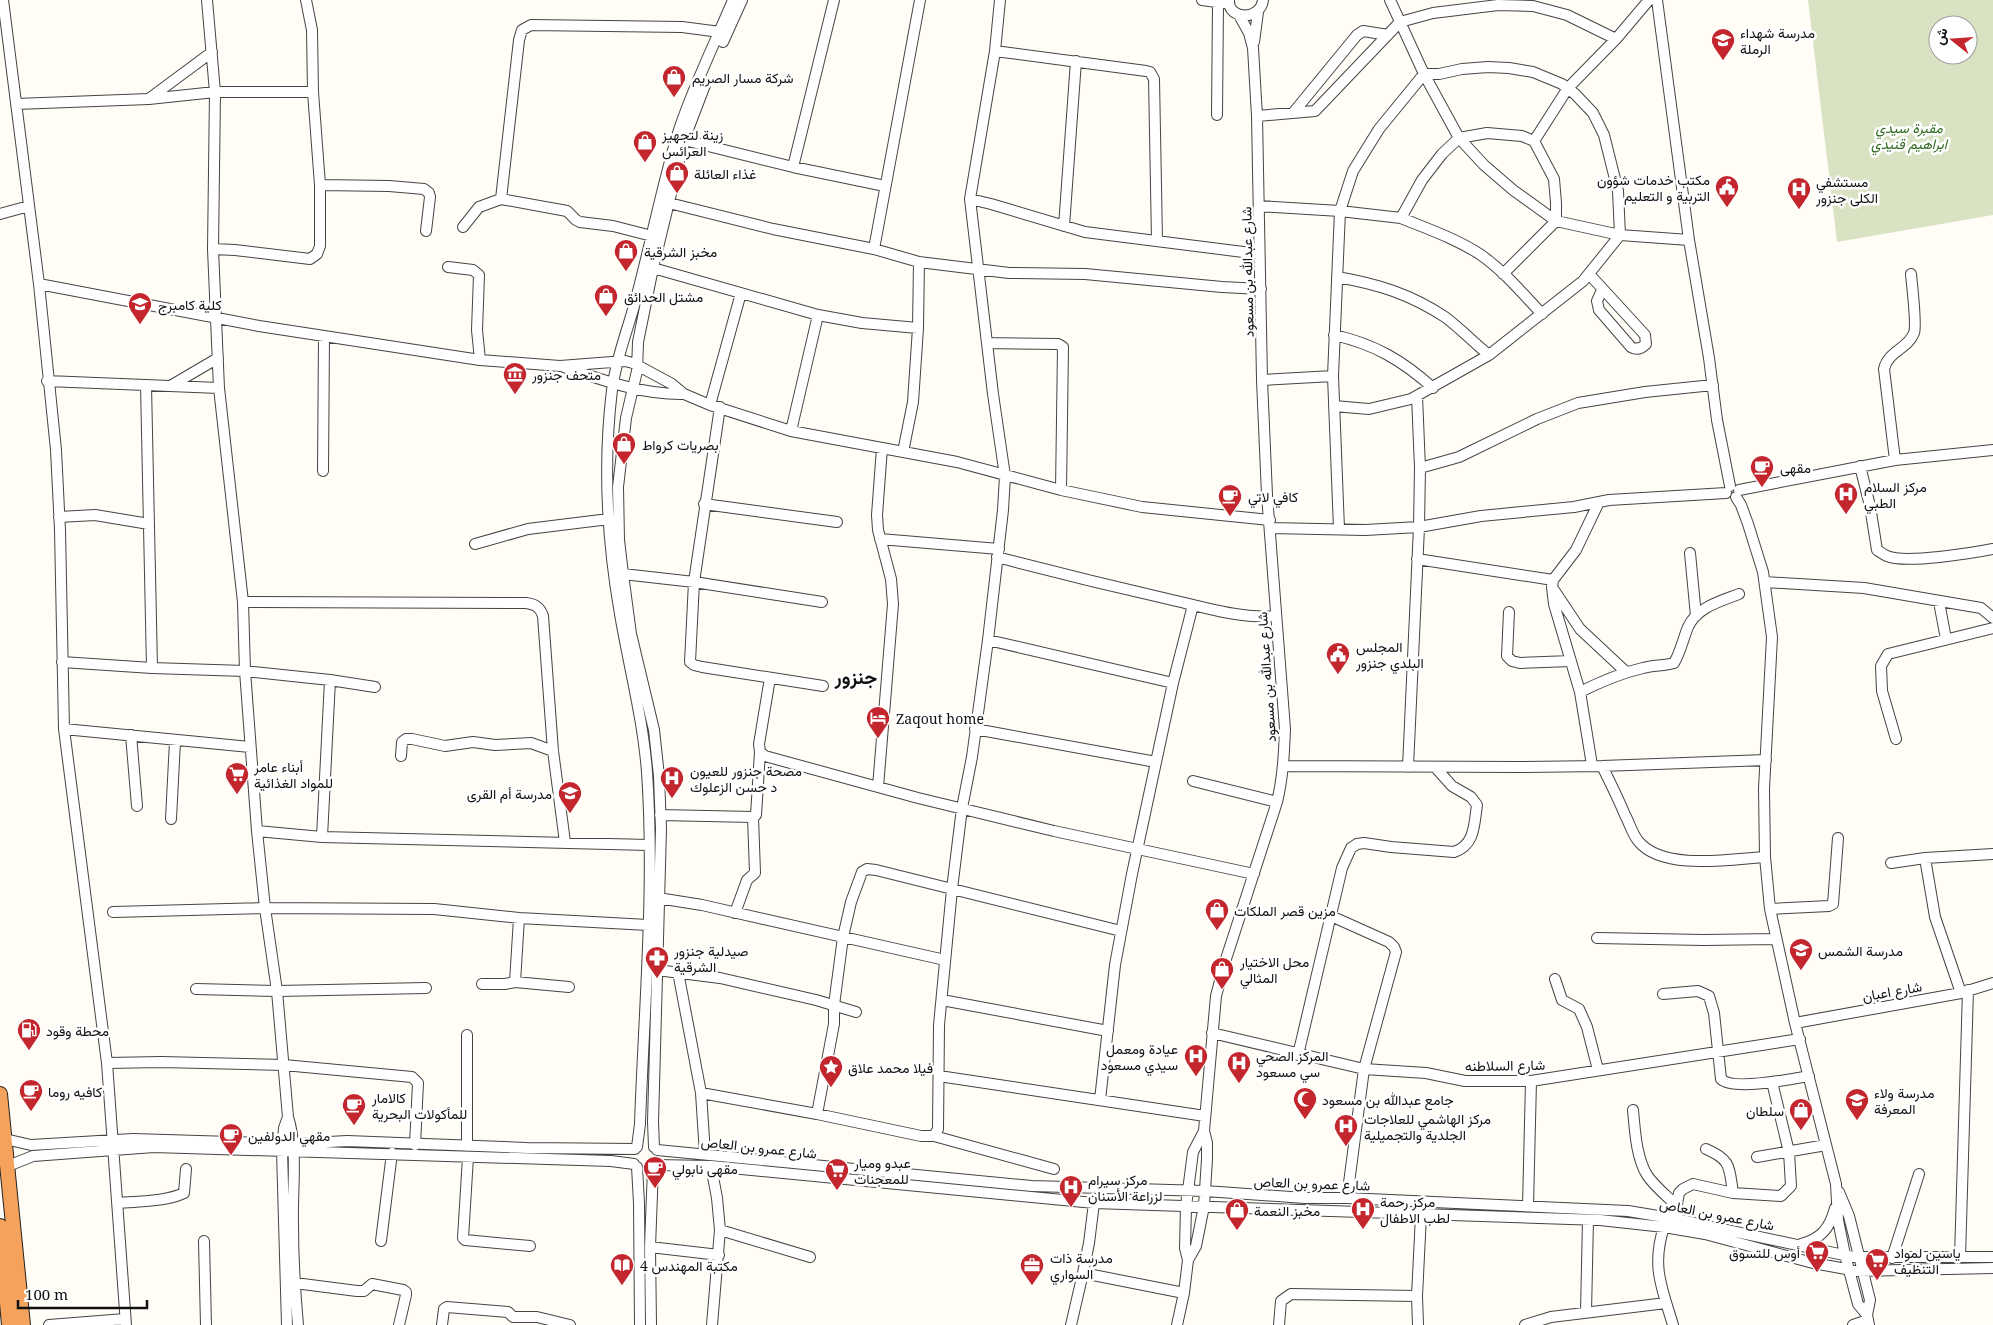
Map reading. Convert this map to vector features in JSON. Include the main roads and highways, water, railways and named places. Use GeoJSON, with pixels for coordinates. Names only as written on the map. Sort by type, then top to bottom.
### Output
{"type":"FeatureCollection","features":[{"type":"Feature","properties":{"kind":"highway"},"geometry":{"type":"LineString","coordinates":[[0,1094],[23,1325]]}},
{"type":"Feature","properties":{"kind":"highway"},"geometry":{"type":"LineString","coordinates":[[0,1226],[9,1325]]}},
{"type":"Feature","properties":{"kind":"place","name":"مدرسة شهداء الرملة"},"geometry":{"type":"Point","coordinates":[1723,61]}},
{"type":"Feature","properties":{"kind":"place","name":"شركة مسار الصريم"},"geometry":{"type":"Point","coordinates":[674,98]}},
{"type":"Feature","properties":{"kind":"place","name":"زينة لتجهيز العرائس"},"geometry":{"type":"Point","coordinates":[645,163]}},
{"type":"Feature","properties":{"kind":"place","name":"غذاء العائلة"},"geometry":{"type":"Point","coordinates":[677,194]}},
{"type":"Feature","properties":{"kind":"place","name":"مكتب خدمات شؤون التربية و التعليم"},"geometry":{"type":"Point","coordinates":[1727,208]}},
{"type":"Feature","properties":{"kind":"place","name":"مستشفي الكلى جنزور"},"geometry":{"type":"Point","coordinates":[1799,210]}},
{"type":"Feature","properties":{"kind":"place","name":"مخبز الشرقية"},"geometry":{"type":"Point","coordinates":[626,272]}},
{"type":"Feature","properties":{"kind":"place","name":"مشتل الحدائق"},"geometry":{"type":"Point","coordinates":[606,317]}},
{"type":"Feature","properties":{"kind":"place","name":"كلية كامبرج"},"geometry":{"type":"Point","coordinates":[140,325]}},
{"type":"Feature","properties":{"kind":"place","name":"متحف جنزور"},"geometry":{"type":"Point","coordinates":[515,395]}},
{"type":"Feature","properties":{"kind":"place","name":"بصريات كرواط"},"geometry":{"type":"Point","coordinates":[624,465]}},
{"type":"Feature","properties":{"kind":"place","name":"مقهى"},"geometry":{"type":"Point","coordinates":[1762,488]}},
{"type":"Feature","properties":{"kind":"place","name":"مركز السلام الطبي"},"geometry":{"type":"Point","coordinates":[1846,515]}},
{"type":"Feature","properties":{"kind":"place","name":"كافي لاتي"},"geometry":{"type":"Point","coordinates":[1230,517]}},
{"type":"Feature","properties":{"kind":"place","name":"المجلس البلدي جنزور"},"geometry":{"type":"Point","coordinates":[1338,675]}},
{"type":"Feature","properties":{"kind":"place","name":"Zaqout home"},"geometry":{"type":"Point","coordinates":[878,739]}},
{"type":"Feature","properties":{"kind":"place","name":"أبناء عامر للمواد الغذائية"},"geometry":{"type":"Point","coordinates":[237,795]}},
{"type":"Feature","properties":{"kind":"place","name":"مصحة جنزور للعيون د حسن الزعلوك"},"geometry":{"type":"Point","coordinates":[672,799]}},
{"type":"Feature","properties":{"kind":"place","name":"مدرسة أم القرى"},"geometry":{"type":"Point","coordinates":[570,814]}},
{"type":"Feature","properties":{"kind":"place","name":"مزين قصر الملكات"},"geometry":{"type":"Point","coordinates":[1217,931]}},
{"type":"Feature","properties":{"kind":"place","name":"مدرسة الشمس"},"geometry":{"type":"Point","coordinates":[1801,971]}},
{"type":"Feature","properties":{"kind":"place","name":"صيدلية جنزور الشرقية"},"geometry":{"type":"Point","coordinates":[657,979]}},
{"type":"Feature","properties":{"kind":"place","name":"محل الاختيار المثالي"},"geometry":{"type":"Point","coordinates":[1222,990]}},
{"type":"Feature","properties":{"kind":"place","name":"محطة وقود"},"geometry":{"type":"Point","coordinates":[29,1051]}},
{"type":"Feature","properties":{"kind":"place","name":"عيادة ومعمل سيدي مسعود"},"geometry":{"type":"Point","coordinates":[1196,1077]}},
{"type":"Feature","properties":{"kind":"place","name":"المركز الصحي سي مسعود"},"geometry":{"type":"Point","coordinates":[1239,1084]}},
{"type":"Feature","properties":{"kind":"place","name":"فيلا محمد علاق"},"geometry":{"type":"Point","coordinates":[831,1088]}},
{"type":"Feature","properties":{"kind":"place","name":"كافيه روما"},"geometry":{"type":"Point","coordinates":[31,1112]}},
{"type":"Feature","properties":{"kind":"place","name":"جامع عبدالله بن مسعود"},"geometry":{"type":"Point","coordinates":[1305,1120]}},
{"type":"Feature","properties":{"kind":"place","name":"مدرسة ولاء المعرفة"},"geometry":{"type":"Point","coordinates":[1857,1121]}},
{"type":"Feature","properties":{"kind":"place","name":"كالامار للمأكولات البحرية"},"geometry":{"type":"Point","coordinates":[354,1126]}},
{"type":"Feature","properties":{"kind":"place","name":"سلطان"},"geometry":{"type":"Point","coordinates":[1801,1131]}},
{"type":"Feature","properties":{"kind":"place","name":"مركز الهاشمي للعلاجات الجلدية والتجميلية"},"geometry":{"type":"Point","coordinates":[1346,1147]}},
{"type":"Feature","properties":{"kind":"place","name":"مقهي الدولفين"},"geometry":{"type":"Point","coordinates":[231,1156]}},
{"type":"Feature","properties":{"kind":"place","name":"مقهى نابولي"},"geometry":{"type":"Point","coordinates":[655,1189]}},
{"type":"Feature","properties":{"kind":"place","name":"عبدو وميار للمعجنات"},"geometry":{"type":"Point","coordinates":[837,1191]}},
{"type":"Feature","properties":{"kind":"place","name":"مركز سيرام لزراعة الأسنان"},"geometry":{"type":"Point","coordinates":[1071,1208]}},
{"type":"Feature","properties":{"kind":"place","name":"مركز رحمة لطب الاطفال"},"geometry":{"type":"Point","coordinates":[1363,1230]}},
{"type":"Feature","properties":{"kind":"place","name":"مخبز النعمة"},"geometry":{"type":"Point","coordinates":[1237,1231]}},
{"type":"Feature","properties":{"kind":"place","name":"أوس للتسوق"},"geometry":{"type":"Point","coordinates":[1817,1273]}},
{"type":"Feature","properties":{"kind":"place","name":"ياسين لمواد التنظيف"},"geometry":{"type":"Point","coordinates":[1877,1281]}},
{"type":"Feature","properties":{"kind":"place","name":"مكتبة المهندس 4"},"geometry":{"type":"Point","coordinates":[622,1286]}},
{"type":"Feature","properties":{"kind":"place","name":"مدرسة ذات السواري"},"geometry":{"type":"Point","coordinates":[1032,1286]}},
{"type":"Feature","properties":{"kind":"district","name":"جنزور"},"geometry":{"type":"Point","coordinates":[856,677]}},
{"type":"Feature","properties":{"kind":"park label","name":"مقبرة سيدي ابراهيم قنيدي"},"geometry":{"type":"Point","coordinates":[1909,136]}}]}
